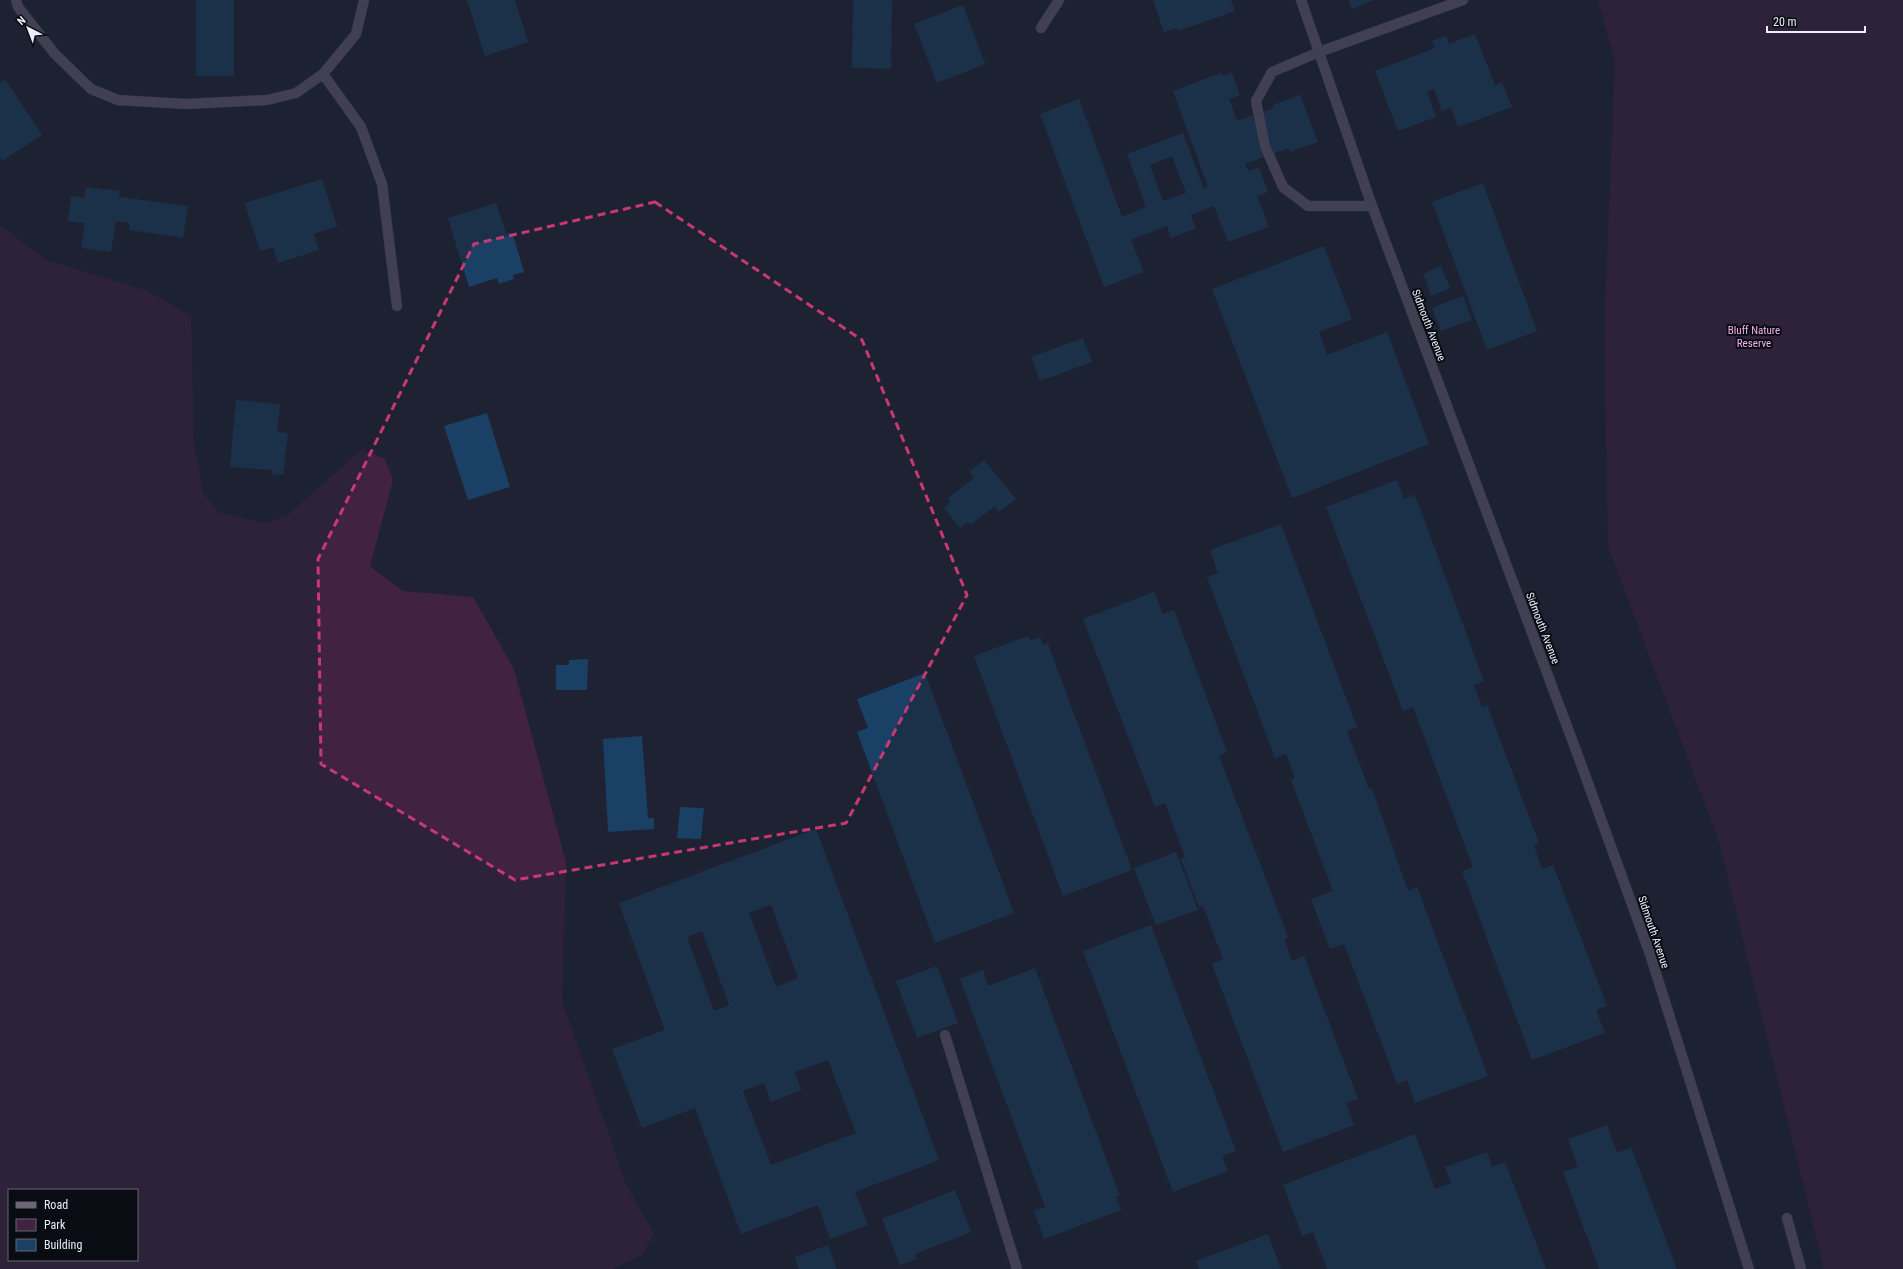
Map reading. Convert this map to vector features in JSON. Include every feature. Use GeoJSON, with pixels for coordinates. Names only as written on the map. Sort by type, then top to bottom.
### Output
{"type":"FeatureCollection","features":[{"type":"Feature","properties":{"kind":"street"},"geometry":{"type":"LineString","coordinates":[[16,0],[18,7],[56,54],[91,89],[118,100],[186,104],[267,100],[296,93],[323,74],[356,34],[364,0]]}},
{"type":"Feature","properties":{"kind":"street"},"geometry":{"type":"LineString","coordinates":[[1041,28],[1058,0]]}},
{"type":"Feature","properties":{"kind":"street","name":"Sidmouth Avenue"},"geometry":{"type":"LineString","coordinates":[[1301,0],[1372,206],[1577,753],[1650,954],[1749,1269]]}},
{"type":"Feature","properties":{"kind":"street"},"geometry":{"type":"LineString","coordinates":[[1372,206],[1308,206],[1283,187],[1265,146],[1256,101],[1272,72],[1319,52],[1463,0]]}},
{"type":"Feature","properties":{"kind":"street"},"geometry":{"type":"LineString","coordinates":[[323,74],[361,127],[382,184],[397,306]]}},
{"type":"Feature","properties":{"kind":"street"},"geometry":{"type":"LineString","coordinates":[[945,1035],[1018,1269]]}},
{"type":"Feature","properties":{"kind":"street"},"geometry":{"type":"LineString","coordinates":[[1787,1218],[1801,1269]]}},
{"type":"Feature","properties":{"kind":"highlighted area"},"geometry":{"type":"Polygon","coordinates":[[[655,202],[862,340],[967,595],[846,823],[515,880],[321,764],[318,559],[474,244],[655,202]]]}},
{"type":"Feature","properties":{"kind":"green space","name":"Bluff Nature Reserve"},"geometry":{"type":"Polygon","coordinates":[[[1598,0],[1903,0],[1903,1269],[1824,1269],[1719,841],[1608,546],[1604,334],[1615,61],[1598,0]]]}},
{"type":"Feature","properties":{"kind":"green space"},"geometry":{"type":"Polygon","coordinates":[[[0,225],[46,260],[148,291],[191,316],[194,444],[203,494],[220,513],[266,523],[288,515],[362,449],[385,459],[393,480],[370,566],[403,591],[473,597],[514,669],[566,862],[562,1001],[626,1184],[654,1234],[642,1255],[613,1269],[0,1269],[0,225]]]}},
{"type":"Feature","properties":{"kind":"building"},"geometry":{"type":"Polygon","coordinates":[[[196,0],[234,0],[234,76],[196,76],[196,0]]]}},
{"type":"Feature","properties":{"kind":"building"},"geometry":{"type":"Polygon","coordinates":[[[467,0],[515,0],[528,42],[485,56],[467,0]]]}},
{"type":"Feature","properties":{"kind":"building"},"geometry":{"type":"Polygon","coordinates":[[[853,0],[892,0],[891,69],[852,68],[853,0]]]}},
{"type":"Feature","properties":{"kind":"building"},"geometry":{"type":"Polygon","coordinates":[[[1153,0],[1231,0],[1235,11],[1178,31],[1177,28],[1164,32],[1153,0]]]}},
{"type":"Feature","properties":{"kind":"building"},"geometry":{"type":"Polygon","coordinates":[[[1348,0],[1374,0],[1352,9],[1348,0]]]}},
{"type":"Feature","properties":{"kind":"building"},"geometry":{"type":"Polygon","coordinates":[[[963,5],[985,64],[937,83],[914,24],[963,5]]]}},
{"type":"Feature","properties":{"kind":"building"},"geometry":{"type":"Polygon","coordinates":[[[1475,34],[1495,85],[1502,82],[1512,107],[1458,127],[1451,108],[1442,111],[1434,89],[1427,92],[1436,117],[1398,131],[1375,71],[1435,48],[1432,41],[1446,36],[1449,44],[1475,34]]]}},
{"type":"Feature","properties":{"kind":"building"},"geometry":{"type":"Polygon","coordinates":[[[1221,73],[1222,76],[1232,73],[1240,95],[1229,99],[1237,121],[1274,108],[1273,105],[1300,95],[1318,142],[1290,152],[1289,148],[1245,164],[1248,171],[1259,167],[1268,192],[1257,196],[1269,227],[1228,242],[1214,206],[1191,215],[1196,228],[1171,238],[1167,226],[1131,240],[1144,272],[1104,287],[1040,114],[1079,99],[1122,217],[1146,207],[1127,154],[1183,133],[1204,189],[1208,187],[1173,91],[1221,73]],[[1172,156],[1150,165],[1163,201],[1186,193],[1172,156]]]}},
{"type":"Feature","properties":{"kind":"building"},"geometry":{"type":"Polygon","coordinates":[[[5,79],[42,135],[2,161],[0,157],[0,83],[5,79]]]}},
{"type":"Feature","properties":{"kind":"building"},"geometry":{"type":"Polygon","coordinates":[[[322,179],[337,226],[314,234],[319,250],[278,263],[273,247],[260,251],[245,203],[322,179]]]}},
{"type":"Feature","properties":{"kind":"building"},"geometry":{"type":"Polygon","coordinates":[[[1483,183],[1537,331],[1487,350],[1432,202],[1483,183]]]}},
{"type":"Feature","properties":{"kind":"building"},"geometry":{"type":"Polygon","coordinates":[[[86,187],[120,191],[119,197],[188,206],[183,238],[129,230],[130,223],[116,221],[111,252],[81,248],[85,223],[68,221],[71,196],[84,198],[86,187]]]}},
{"type":"Feature","properties":{"kind":"building"},"geometry":{"type":"Polygon","coordinates":[[[496,203],[506,233],[512,232],[524,272],[513,275],[514,279],[499,284],[497,278],[469,287],[448,218],[496,203]]]}},
{"type":"Feature","properties":{"kind":"building"},"geometry":{"type":"Polygon","coordinates":[[[1324,246],[1352,319],[1319,332],[1327,355],[1387,332],[1429,444],[1292,498],[1212,289],[1324,246]]]}},
{"type":"Feature","properties":{"kind":"building"},"geometry":{"type":"Polygon","coordinates":[[[1441,266],[1450,288],[1431,296],[1423,274],[1441,266]]]}},
{"type":"Feature","properties":{"kind":"building"},"geometry":{"type":"Polygon","coordinates":[[[1463,296],[1472,320],[1441,331],[1432,308],[1463,296]]]}},
{"type":"Feature","properties":{"kind":"building"},"geometry":{"type":"Polygon","coordinates":[[[1083,338],[1092,362],[1040,381],[1031,357],[1083,338]]]}},
{"type":"Feature","properties":{"kind":"building"},"geometry":{"type":"Polygon","coordinates":[[[236,400],[280,404],[277,432],[288,433],[283,475],[272,474],[273,470],[230,467],[236,400]]]}},
{"type":"Feature","properties":{"kind":"building"},"geometry":{"type":"Polygon","coordinates":[[[487,413],[510,487],[468,500],[444,426],[487,413]]]}},
{"type":"Feature","properties":{"kind":"building"},"geometry":{"type":"Polygon","coordinates":[[[984,460],[1016,499],[999,512],[995,506],[970,525],[968,522],[960,528],[944,508],[951,502],[948,498],[974,478],[969,472],[984,460]]]}},
{"type":"Feature","properties":{"kind":"building"},"geometry":{"type":"Polygon","coordinates":[[[1397,480],[1404,499],[1415,495],[1484,681],[1474,685],[1482,707],[1487,705],[1539,843],[1534,846],[1542,869],[1553,865],[1607,1006],[1596,1010],[1605,1033],[1532,1060],[1462,871],[1473,867],[1413,707],[1403,711],[1326,507],[1397,480]]]}},
{"type":"Feature","properties":{"kind":"building"},"geometry":{"type":"Polygon","coordinates":[[[1281,524],[1357,727],[1347,731],[1369,789],[1372,788],[1408,891],[1417,887],[1488,1076],[1415,1103],[1407,1080],[1397,1084],[1344,944],[1330,949],[1311,899],[1333,891],[1291,780],[1295,778],[1286,754],[1275,758],[1207,577],[1218,573],[1210,550],[1281,524]]]}},
{"type":"Feature","properties":{"kind":"building"},"geometry":{"type":"Polygon","coordinates":[[[1154,592],[1163,614],[1174,610],[1227,752],[1219,756],[1288,937],[1284,939],[1292,961],[1304,956],[1358,1099],[1346,1103],[1354,1125],[1283,1152],[1212,964],[1223,959],[1203,906],[1199,907],[1181,859],[1185,857],[1165,803],[1155,807],[1083,619],[1154,592]]]}},
{"type":"Feature","properties":{"kind":"building"},"geometry":{"type":"Polygon","coordinates":[[[1028,636],[1030,641],[1040,637],[1043,645],[1048,644],[1132,870],[1063,896],[974,656],[1028,636]]]}},
{"type":"Feature","properties":{"kind":"building"},"geometry":{"type":"Polygon","coordinates":[[[588,659],[587,690],[556,690],[556,665],[569,665],[569,660],[588,659]]]}},
{"type":"Feature","properties":{"kind":"building"},"geometry":{"type":"Polygon","coordinates":[[[925,673],[1014,913],[935,943],[857,732],[868,728],[857,699],[925,673]]]}},
{"type":"Feature","properties":{"kind":"building"},"geometry":{"type":"Polygon","coordinates":[[[642,736],[648,818],[654,818],[654,829],[608,832],[603,739],[642,736]]]}},
{"type":"Feature","properties":{"kind":"building"},"geometry":{"type":"Polygon","coordinates":[[[680,807],[704,808],[701,839],[677,838],[680,807]]]}},
{"type":"Feature","properties":{"kind":"building"},"geometry":{"type":"Polygon","coordinates":[[[816,829],[939,1160],[855,1192],[868,1225],[830,1239],[818,1205],[741,1234],[695,1108],[642,1128],[612,1049],[665,1030],[619,903],[816,829]],[[771,905],[749,913],[776,987],[798,978],[771,905]],[[702,931],[687,937],[714,1011],[729,1005],[702,931]],[[828,1060],[795,1072],[801,1090],[771,1102],[764,1083],[743,1091],[771,1165],[856,1133],[828,1060]]]}},
{"type":"Feature","properties":{"kind":"building"},"geometry":{"type":"Polygon","coordinates":[[[1176,852],[1198,910],[1156,925],[1134,868],[1176,852]]]}},
{"type":"Feature","properties":{"kind":"building"},"geometry":{"type":"Polygon","coordinates":[[[1151,925],[1236,1151],[1222,1156],[1228,1171],[1173,1192],[1083,951],[1151,925]]]}},
{"type":"Feature","properties":{"kind":"building"},"geometry":{"type":"Polygon","coordinates":[[[937,966],[958,1023],[917,1038],[896,981],[937,966]]]}},
{"type":"Feature","properties":{"kind":"building"},"geometry":{"type":"Polygon","coordinates":[[[1035,968],[1120,1196],[1116,1197],[1121,1210],[1044,1239],[1034,1211],[1045,1207],[960,979],[983,970],[988,986],[1035,968]]]}},
{"type":"Feature","properties":{"kind":"building"},"geometry":{"type":"Polygon","coordinates":[[[1607,1125],[1617,1153],[1631,1147],[1677,1269],[1599,1269],[1563,1172],[1578,1167],[1568,1139],[1607,1125]]]}},
{"type":"Feature","properties":{"kind":"building"},"geometry":{"type":"Polygon","coordinates":[[[1415,1134],[1435,1189],[1451,1183],[1445,1167],[1487,1152],[1492,1167],[1505,1162],[1546,1269],[1327,1269],[1313,1232],[1302,1236],[1283,1185],[1415,1134]]]}},
{"type":"Feature","properties":{"kind":"building"},"geometry":{"type":"Polygon","coordinates":[[[955,1190],[971,1232],[915,1254],[917,1259],[900,1265],[882,1219],[955,1190]]]}},
{"type":"Feature","properties":{"kind":"building"},"geometry":{"type":"Polygon","coordinates":[[[1268,1234],[1281,1269],[1199,1269],[1196,1261],[1268,1234]]]}},
{"type":"Feature","properties":{"kind":"building"},"geometry":{"type":"Polygon","coordinates":[[[828,1245],[837,1269],[799,1269],[795,1257],[828,1245]]]}}]}
